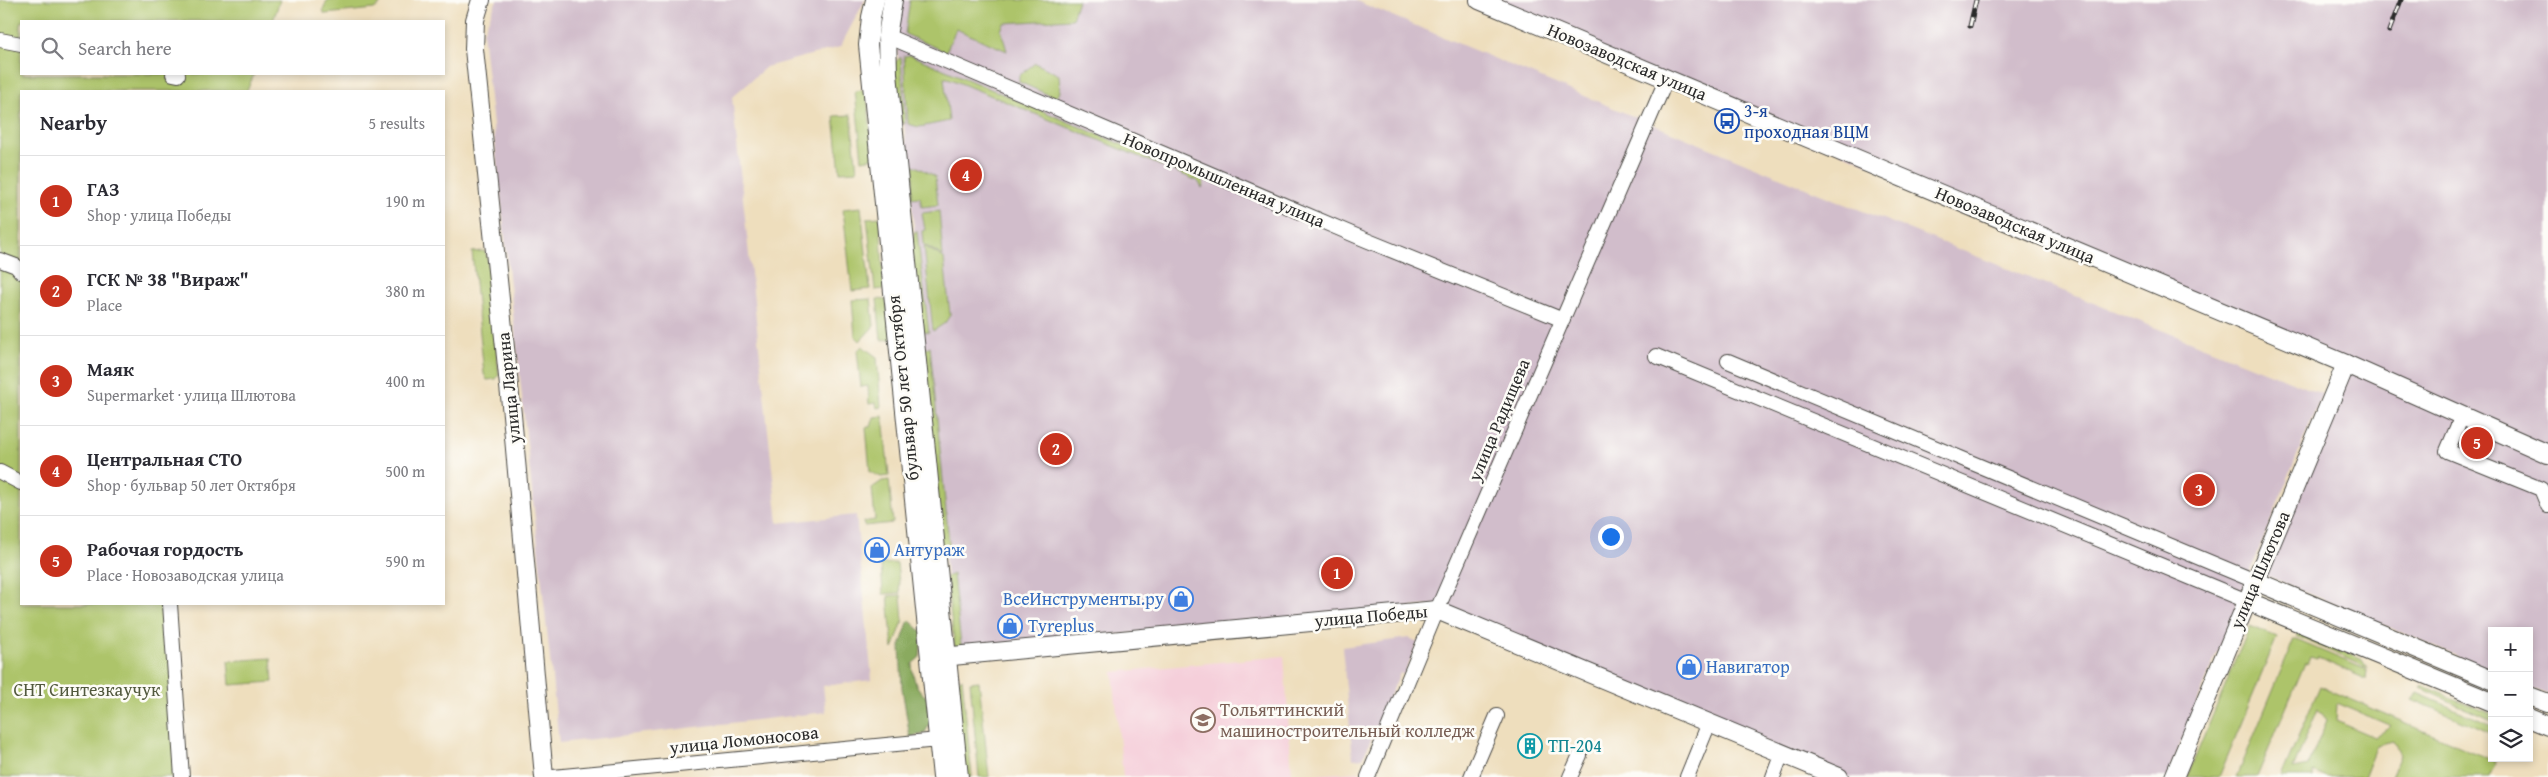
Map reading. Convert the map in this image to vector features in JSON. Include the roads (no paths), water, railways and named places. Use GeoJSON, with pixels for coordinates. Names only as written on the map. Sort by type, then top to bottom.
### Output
{"type":"FeatureCollection","features":[{"type":"Feature","properties":{"kind":"main road","name":"улица Ларина"},"geometry":{"type":"LineString","coordinates":[[481,0],[475,20],[474,49],[512,415],[544,777]]}},
{"type":"Feature","properties":{"kind":"main road","name":"бульвар 50 лет Октября"},"geometry":{"type":"LineString","coordinates":[[875,0],[870,17],[868,45],[902,293],[939,658],[959,777]]}},
{"type":"Feature","properties":{"kind":"main road","name":"бульвар 50 лет Октября"},"geometry":{"type":"LineString","coordinates":[[893,0],[886,36],[902,293]]}},
{"type":"Feature","properties":{"kind":"main road","name":"Новозаводская улица"},"geometry":{"type":"LineString","coordinates":[[1479,0],[2346,364],[2548,454]]}},
{"type":"Feature","properties":{"kind":"main road","name":"улица Шлютова"},"geometry":{"type":"LineString","coordinates":[[2174,777],[2346,364]]}},
{"type":"Feature","properties":{"kind":"main road"},"geometry":{"type":"LineString","coordinates":[[2255,581],[2488,678]]}},
{"type":"Feature","properties":{"kind":"main road"},"geometry":{"type":"LineString","coordinates":[[2247,601],[2488,700]]}},
{"type":"Feature","properties":{"kind":"main road","name":"улица Победы"},"geometry":{"type":"LineString","coordinates":[[939,658],[1438,610],[1839,777]]}},
{"type":"Feature","properties":{"kind":"main road","name":"бульвар 50 лет Октября"},"geometry":{"type":"LineString","coordinates":[[939,658],[938,740],[942,777]]}},
{"type":"Feature","properties":{"kind":"main road"},"geometry":{"type":"LineString","coordinates":[[2533,698],[2548,704]]}},
{"type":"Feature","properties":{"kind":"main road"},"geometry":{"type":"LineString","coordinates":[[2533,720],[2548,726]]}},
{"type":"Feature","properties":{"kind":"street","name":"Новопромышленная улица"},"geometry":{"type":"LineString","coordinates":[[886,36],[1366,240],[1563,320]]}},
{"type":"Feature","properties":{"kind":"street"},"geometry":{"type":"LineString","coordinates":[[0,40],[20,44]]}},
{"type":"Feature","properties":{"kind":"street","name":"улица Радищева"},"geometry":{"type":"LineString","coordinates":[[1368,777],[1667,78]]}},
{"type":"Feature","properties":{"kind":"street"},"geometry":{"type":"LineString","coordinates":[[0,260],[16,266],[20,271]]}},
{"type":"Feature","properties":{"kind":"street"},"geometry":{"type":"LineString","coordinates":[[1656,356],[2247,601]]}},
{"type":"Feature","properties":{"kind":"street"},"geometry":{"type":"LineString","coordinates":[[1728,361],[2255,581]]}},
{"type":"Feature","properties":{"kind":"street"},"geometry":{"type":"LineString","coordinates":[[2462,416],[2447,451],[2541,490],[2548,506]]}},
{"type":"Feature","properties":{"kind":"street"},"geometry":{"type":"LineString","coordinates":[[0,472],[20,482]]}},
{"type":"Feature","properties":{"kind":"street"},"geometry":{"type":"LineString","coordinates":[[170,605],[182,777]]}},
{"type":"Feature","properties":{"kind":"street"},"geometry":{"type":"LineString","coordinates":[[1471,777],[1497,716]]}},
{"type":"Feature","properties":{"kind":"street"},"geometry":{"type":"LineString","coordinates":[[1687,777],[1709,723]]}},
{"type":"Feature","properties":{"kind":"street","name":"улица Ломоносова"},"geometry":{"type":"LineString","coordinates":[[553,777],[938,740]]}},
{"type":"Feature","properties":{"kind":"street"},"geometry":{"type":"LineString","coordinates":[[1773,777],[1782,753]]}},
{"type":"Feature","properties":{"kind":"street"},"geometry":{"type":"LineString","coordinates":[[1570,777],[1580,755]]}},
{"type":"Feature","properties":{"kind":"railway"},"geometry":{"type":"LineString","coordinates":[[1970,26],[1976,0]]}},
{"type":"Feature","properties":{"kind":"railway"},"geometry":{"type":"LineString","coordinates":[[2389,31],[2401,0]]}},
{"type":"Feature","properties":{"kind":"place","name":"3-я проходная ВЦМ"},"geometry":{"type":"Point","coordinates":[1727,121]}},
{"type":"Feature","properties":{"kind":"place","name":"Центральная СТО"},"geometry":{"type":"Point","coordinates":[966,175]}},
{"type":"Feature","properties":{"kind":"place","name":"Рабочая гордость"},"geometry":{"type":"Point","coordinates":[2477,443]}},
{"type":"Feature","properties":{"kind":"place","name":"ГСК № 38 \"Вираж\""},"geometry":{"type":"Point","coordinates":[1056,449]}},
{"type":"Feature","properties":{"kind":"place","name":"Маяк"},"geometry":{"type":"Point","coordinates":[2199,490]}},
{"type":"Feature","properties":{"kind":"place","name":"Антураж"},"geometry":{"type":"Point","coordinates":[877,550]}},
{"type":"Feature","properties":{"kind":"place","name":"ГАЗ"},"geometry":{"type":"Point","coordinates":[1337,573]}},
{"type":"Feature","properties":{"kind":"place","name":"ВсеИнструменты.ру"},"geometry":{"type":"Point","coordinates":[1181,599]}},
{"type":"Feature","properties":{"kind":"place","name":"Tyreplus"},"geometry":{"type":"Point","coordinates":[1010,626]}},
{"type":"Feature","properties":{"kind":"place","name":"Навигатор"},"geometry":{"type":"Point","coordinates":[1689,667]}},
{"type":"Feature","properties":{"kind":"place","name":"Тольяттинский машиностроительный колледж"},"geometry":{"type":"Point","coordinates":[1203,720]}},
{"type":"Feature","properties":{"kind":"place","name":"ТП-204"},"geometry":{"type":"Point","coordinates":[1530,746]}},
{"type":"Feature","properties":{"kind":"park label","name":"СНТ Синтезкаучук"},"geometry":{"type":"Point","coordinates":[87,690]}}]}
